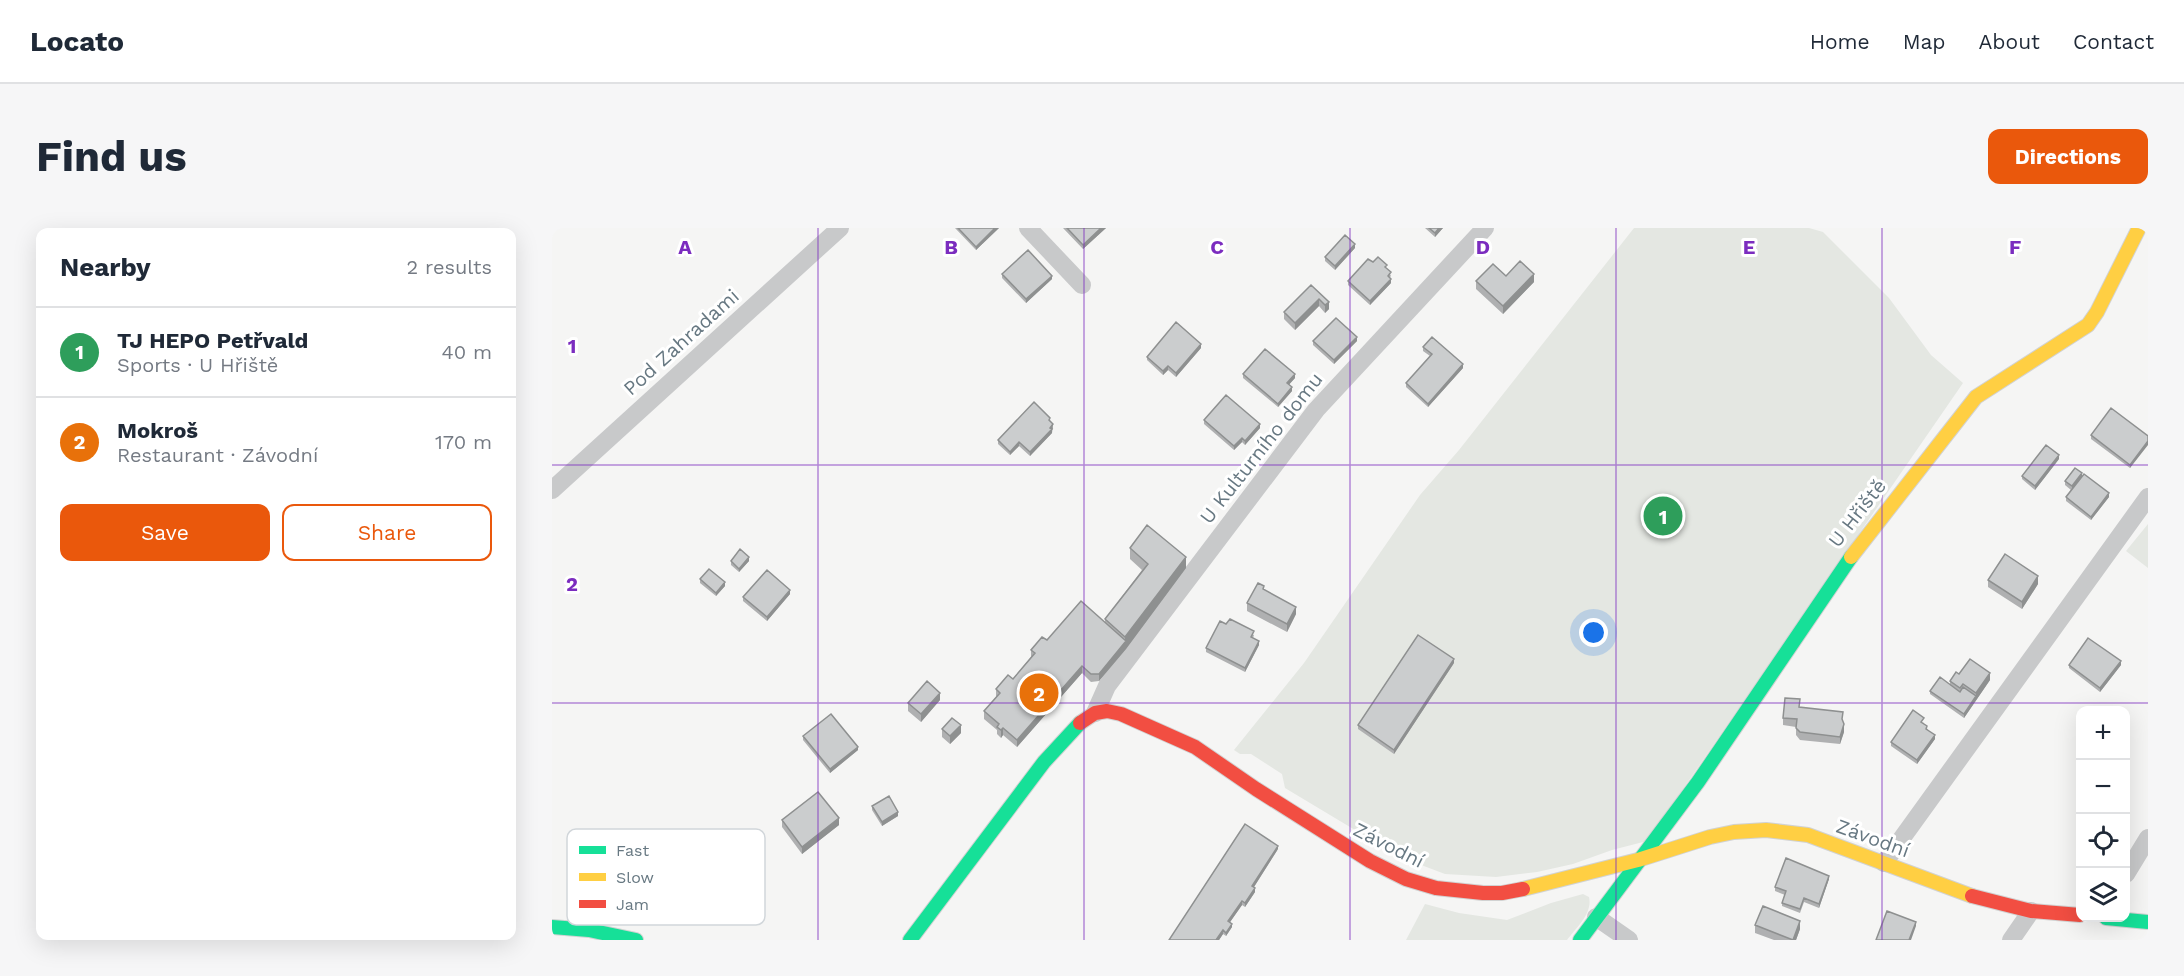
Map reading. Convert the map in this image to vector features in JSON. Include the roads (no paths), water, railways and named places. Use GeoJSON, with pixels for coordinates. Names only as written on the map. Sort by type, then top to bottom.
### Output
{"type":"FeatureCollection","features":[{"type":"Feature","properties":{"kind":"street","name":"Pod Zahradami"},"geometry":{"type":"LineString","coordinates":[[552,490],[840,228]]}},
{"type":"Feature","properties":{"kind":"street"},"geometry":{"type":"LineString","coordinates":[[1028,228],[1082,285]]}},
{"type":"Feature","properties":{"kind":"street","name":"U Kulturního domu"},"geometry":{"type":"LineString","coordinates":[[1095,713],[1107,686],[1316,410],[1485,228]]}},
{"type":"Feature","properties":{"kind":"street","name":"U Hřiště"},"geometry":{"type":"LineString","coordinates":[[1580,940],[1698,782],[1841,570],[1976,397],[2088,325],[2097,312],[2139,228]]}},
{"type":"Feature","properties":{"kind":"street"},"geometry":{"type":"LineString","coordinates":[[1884,863],[2148,497]]}},
{"type":"Feature","properties":{"kind":"street","name":"Závodní"},"geometry":{"type":"LineString","coordinates":[[1095,713],[1107,711],[1121,714],[1195,747],[1370,861],[1406,879],[1436,888],[1464,892],[1502,892],[1537,886],[1638,860],[1710,837],[1734,832],[1766,830],[1808,836],[1979,899],[2031,911],[2076,915]]}},
{"type":"Feature","properties":{"kind":"street"},"geometry":{"type":"LineString","coordinates":[[910,940],[1044,762],[1070,732],[1095,713]]}},
{"type":"Feature","properties":{"kind":"street"},"geometry":{"type":"LineString","coordinates":[[2130,868],[2148,838]]}},
{"type":"Feature","properties":{"kind":"street"},"geometry":{"type":"LineString","coordinates":[[2011,940],[2031,911]]}},
{"type":"Feature","properties":{"kind":"street"},"geometry":{"type":"LineString","coordinates":[[1596,918],[1629,940]]}},
{"type":"Feature","properties":{"kind":"street"},"geometry":{"type":"LineString","coordinates":[[2130,920],[2148,922]]}},
{"type":"Feature","properties":{"kind":"street"},"geometry":{"type":"LineString","coordinates":[[552,927],[589,930],[636,940]]}},
{"type":"Feature","properties":{"kind":"place","name":"TJ HEPO Petřvald"},"geometry":{"type":"Point","coordinates":[1663,516]}},
{"type":"Feature","properties":{"kind":"place","name":"Mokroš"},"geometry":{"type":"Point","coordinates":[1039,693]}}]}
